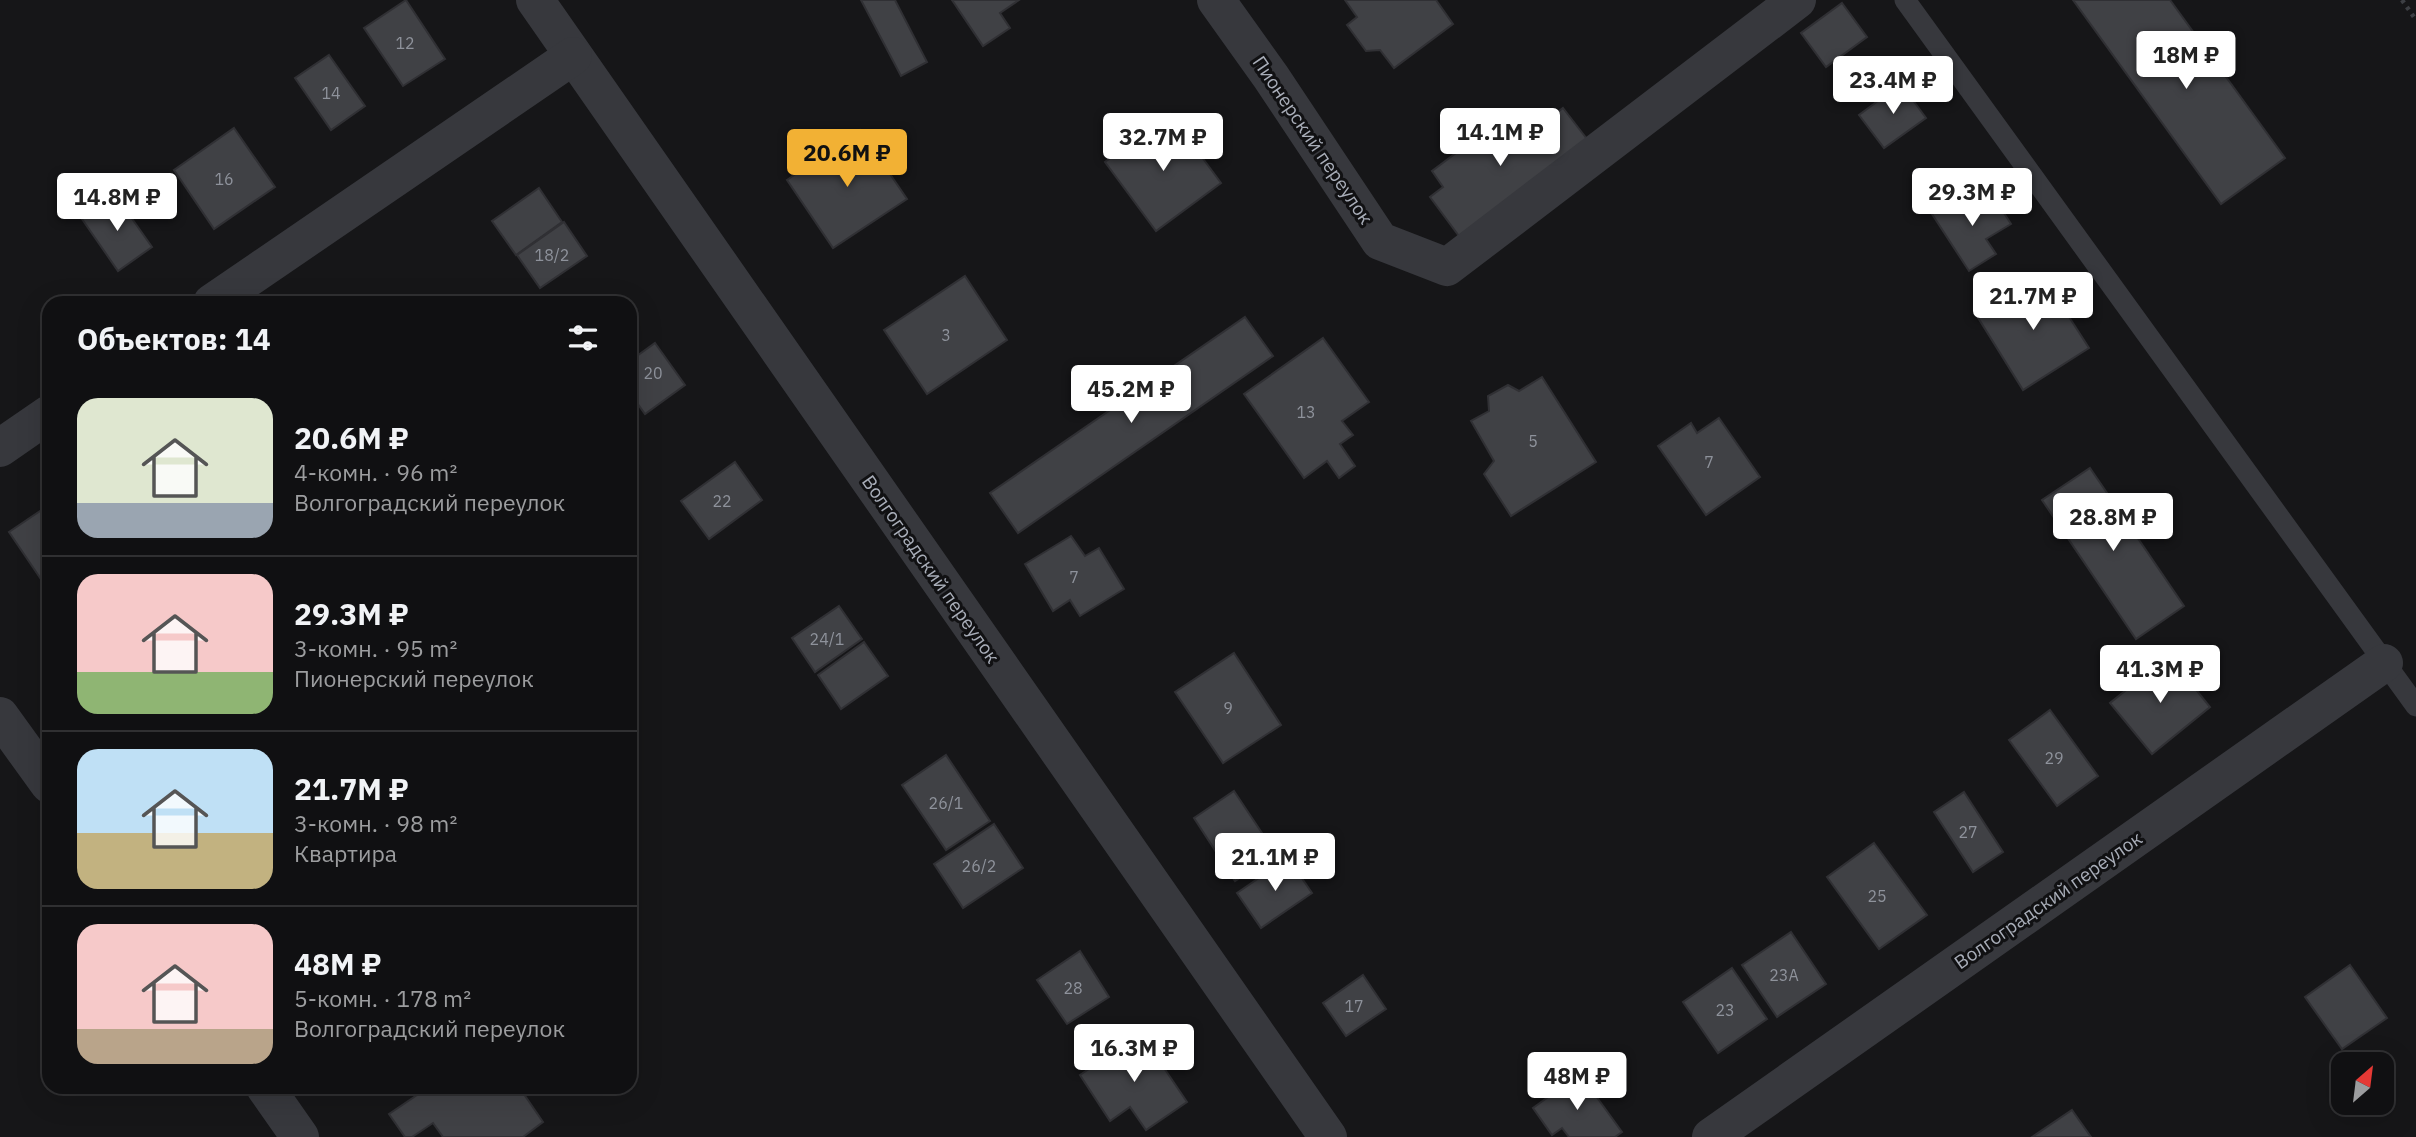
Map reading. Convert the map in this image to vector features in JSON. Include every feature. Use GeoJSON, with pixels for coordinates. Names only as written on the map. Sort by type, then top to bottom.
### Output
{"type":"FeatureCollection","features":[{"type":"Feature","properties":{"kind":"street","name":"Волгоградский переулок"},"geometry":{"type":"LineString","coordinates":[[535,0],[1328,1137]]}},
{"type":"Feature","properties":{"kind":"street","name":"Пионерский переулок"},"geometry":{"type":"LineString","coordinates":[[1216,0],[1272,77],[1380,241],[1447,267],[1797,0]]}},
{"type":"Feature","properties":{"kind":"street"},"geometry":{"type":"LineString","coordinates":[[222,296],[573,56]]}},
{"type":"Feature","properties":{"kind":"street"},"geometry":{"type":"LineString","coordinates":[[0,448],[42,419]]}},
{"type":"Feature","properties":{"kind":"street","name":"Волгоградский переулок"},"geometry":{"type":"LineString","coordinates":[[1711,1137],[2384,663]]}},
{"type":"Feature","properties":{"kind":"street"},"geometry":{"type":"LineString","coordinates":[[0,716],[42,774]]}},
{"type":"Feature","properties":{"kind":"street"},"geometry":{"type":"LineString","coordinates":[[270,1094],[300,1137]]}},
{"type":"Feature","properties":{"kind":"lane"},"geometry":{"type":"LineString","coordinates":[[1905,0],[2416,706]]}},
{"type":"Feature","properties":{"kind":"path"},"geometry":{"type":"LineString","coordinates":[[2402,0],[2416,20]]}},
{"type":"Feature","properties":{"kind":"building"},"geometry":{"type":"Polygon","coordinates":[[[406,0],[445,59],[403,86],[364,28],[406,0]]]}},
{"type":"Feature","properties":{"kind":"building"},"geometry":{"type":"Polygon","coordinates":[[[861,0],[895,0],[927,62],[901,76],[861,0]]]}},
{"type":"Feature","properties":{"kind":"building"},"geometry":{"type":"Polygon","coordinates":[[[952,0],[1019,0],[1000,13],[1010,28],[983,46],[952,0]]]}},
{"type":"Feature","properties":{"kind":"building"},"geometry":{"type":"Polygon","coordinates":[[[1345,0],[1436,0],[1453,24],[1394,68],[1380,50],[1366,51],[1347,25],[1357,17],[1345,0]]]}},
{"type":"Feature","properties":{"kind":"building"},"geometry":{"type":"Polygon","coordinates":[[[2073,0],[2170,0],[2285,158],[2221,204],[2073,0]]]}},
{"type":"Feature","properties":{"kind":"building"},"geometry":{"type":"Polygon","coordinates":[[[1842,3],[1867,37],[1826,67],[1801,33],[1842,3]]]}},
{"type":"Feature","properties":{"kind":"building"},"geometry":{"type":"Polygon","coordinates":[[[329,55],[365,106],[331,130],[295,78],[329,55]]]}},
{"type":"Feature","properties":{"kind":"building"},"geometry":{"type":"Polygon","coordinates":[[[1901,84],[1926,118],[1884,148],[1859,115],[1901,84]]]}},
{"type":"Feature","properties":{"kind":"building"},"geometry":{"type":"Polygon","coordinates":[[[1563,108],[1587,139],[1459,236],[1430,197],[1443,187],[1432,171],[1500,120],[1518,142],[1563,108]]]}},
{"type":"Feature","properties":{"kind":"building"},"geometry":{"type":"Polygon","coordinates":[[[1170,114],[1221,183],[1156,231],[1105,162],[1170,114]]]}},
{"type":"Feature","properties":{"kind":"building"},"geometry":{"type":"Polygon","coordinates":[[[234,128],[275,187],[214,229],[174,170],[234,128]]]}},
{"type":"Feature","properties":{"kind":"building"},"geometry":{"type":"Polygon","coordinates":[[[860,130],[907,199],[833,248],[787,180],[860,130]]]}},
{"type":"Feature","properties":{"kind":"building"},"geometry":{"type":"Polygon","coordinates":[[[539,188],[562,222],[516,255],[492,221],[539,188]]]}},
{"type":"Feature","properties":{"kind":"building"},"geometry":{"type":"Polygon","coordinates":[[[1962,195],[1972,209],[1993,196],[2011,224],[1986,239],[1996,254],[1969,271],[1932,214],[1962,195]]]}},
{"type":"Feature","properties":{"kind":"building"},"geometry":{"type":"Polygon","coordinates":[[[116,196],[152,247],[118,271],[82,219],[116,196]]]}},
{"type":"Feature","properties":{"kind":"building"},"geometry":{"type":"Polygon","coordinates":[[[564,222],[587,256],[540,288],[517,255],[564,222]]]}},
{"type":"Feature","properties":{"kind":"building"},"geometry":{"type":"Polygon","coordinates":[[[2042,275],[2089,348],[2023,390],[1977,316],[2042,275]]]}},
{"type":"Feature","properties":{"kind":"building"},"geometry":{"type":"Polygon","coordinates":[[[965,276],[1007,340],[927,394],[884,330],[965,276]]]}},
{"type":"Feature","properties":{"kind":"building"},"geometry":{"type":"Polygon","coordinates":[[[1245,317],[1273,356],[1018,533],[990,493],[1245,317]]]}},
{"type":"Feature","properties":{"kind":"building"},"geometry":{"type":"Polygon","coordinates":[[[1323,338],[1369,402],[1342,421],[1353,435],[1340,444],[1355,466],[1339,478],[1327,461],[1304,478],[1244,394],[1323,338]]]}},
{"type":"Feature","properties":{"kind":"building"},"geometry":{"type":"Polygon","coordinates":[[[655,343],[685,385],[645,414],[637,403],[637,356],[655,343]]]}},
{"type":"Feature","properties":{"kind":"building"},"geometry":{"type":"Polygon","coordinates":[[[1542,377],[1596,462],[1511,516],[1484,474],[1494,461],[1471,421],[1489,411],[1488,396],[1508,385],[1519,391],[1542,377]]]}},
{"type":"Feature","properties":{"kind":"building"},"geometry":{"type":"Polygon","coordinates":[[[1719,418],[1760,477],[1706,515],[1658,446],[1691,423],[1697,433],[1719,418]]]}},
{"type":"Feature","properties":{"kind":"building"},"geometry":{"type":"Polygon","coordinates":[[[735,462],[762,500],[709,539],[681,501],[735,462]]]}},
{"type":"Feature","properties":{"kind":"building"},"geometry":{"type":"Polygon","coordinates":[[[2090,468],[2184,606],[2136,639],[2042,500],[2090,468]]]}},
{"type":"Feature","properties":{"kind":"building"},"geometry":{"type":"Polygon","coordinates":[[[42,510],[42,581],[9,532],[42,510]]]}},
{"type":"Feature","properties":{"kind":"building"},"geometry":{"type":"Polygon","coordinates":[[[1071,536],[1085,556],[1099,548],[1124,589],[1080,616],[1070,600],[1053,611],[1025,564],[1071,536]]]}},
{"type":"Feature","properties":{"kind":"building"},"geometry":{"type":"Polygon","coordinates":[[[839,606],[862,639],[815,672],[792,638],[839,606]]]}},
{"type":"Feature","properties":{"kind":"building"},"geometry":{"type":"Polygon","coordinates":[[[864,642],[888,676],[841,709],[818,675],[864,642]]]}},
{"type":"Feature","properties":{"kind":"building"},"geometry":{"type":"Polygon","coordinates":[[[1234,653],[1281,725],[1223,763],[1175,692],[1234,653]]]}},
{"type":"Feature","properties":{"kind":"building"},"geometry":{"type":"Polygon","coordinates":[[[2169,656],[2210,707],[2152,754],[2110,703],[2169,656]]]}},
{"type":"Feature","properties":{"kind":"building"},"geometry":{"type":"Polygon","coordinates":[[[2050,710],[2098,776],[2057,806],[2009,740],[2050,710]]]}},
{"type":"Feature","properties":{"kind":"building"},"geometry":{"type":"Polygon","coordinates":[[[946,755],[990,821],[946,850],[902,785],[946,755]]]}},
{"type":"Feature","properties":{"kind":"building"},"geometry":{"type":"Polygon","coordinates":[[[1234,791],[1276,854],[1235,881],[1194,818],[1234,791]]]}},
{"type":"Feature","properties":{"kind":"building"},"geometry":{"type":"Polygon","coordinates":[[[1964,792],[2003,852],[1973,872],[1934,812],[1964,792]]]}},
{"type":"Feature","properties":{"kind":"building"},"geometry":{"type":"Polygon","coordinates":[[[994,824],[1023,868],[963,908],[934,864],[994,824]]]}},
{"type":"Feature","properties":{"kind":"building"},"geometry":{"type":"Polygon","coordinates":[[[1874,843],[1927,915],[1879,949],[1827,877],[1874,843]]]}},
{"type":"Feature","properties":{"kind":"building"},"geometry":{"type":"Polygon","coordinates":[[[1288,858],[1312,893],[1261,928],[1237,893],[1288,858]]]}},
{"type":"Feature","properties":{"kind":"building"},"geometry":{"type":"Polygon","coordinates":[[[1791,932],[1826,984],[1777,1017],[1742,965],[1791,932]]]}},
{"type":"Feature","properties":{"kind":"building"},"geometry":{"type":"Polygon","coordinates":[[[1080,951],[1109,997],[1067,1024],[1037,980],[1080,951]]]}},
{"type":"Feature","properties":{"kind":"building"},"geometry":{"type":"Polygon","coordinates":[[[2350,965],[2387,1018],[2342,1049],[2305,997],[2350,965]]]}},
{"type":"Feature","properties":{"kind":"building"},"geometry":{"type":"Polygon","coordinates":[[[1732,968],[1767,1019],[1718,1053],[1683,1002],[1732,968]]]}},
{"type":"Feature","properties":{"kind":"building"},"geometry":{"type":"Polygon","coordinates":[[[1363,975],[1386,1009],[1346,1036],[1323,1003],[1363,975]]]}},
{"type":"Feature","properties":{"kind":"building"},"geometry":{"type":"Polygon","coordinates":[[[1141,1034],[1187,1102],[1146,1130],[1130,1107],[1110,1121],[1080,1075],[1141,1034]]]}},
{"type":"Feature","properties":{"kind":"building"},"geometry":{"type":"Polygon","coordinates":[[[1580,1074],[1622,1132],[1615,1137],[1569,1137],[1562,1128],[1552,1135],[1533,1108],[1580,1074]]]}},
{"type":"Feature","properties":{"kind":"building"},"geometry":{"type":"Polygon","coordinates":[[[419,1094],[524,1094],[543,1122],[523,1137],[443,1137],[433,1123],[412,1137],[405,1137],[389,1114],[419,1094]]]}},
{"type":"Feature","properties":{"kind":"building"},"geometry":{"type":"Polygon","coordinates":[[[2072,1110],[2091,1137],[2032,1137],[2072,1110]]]}}]}
